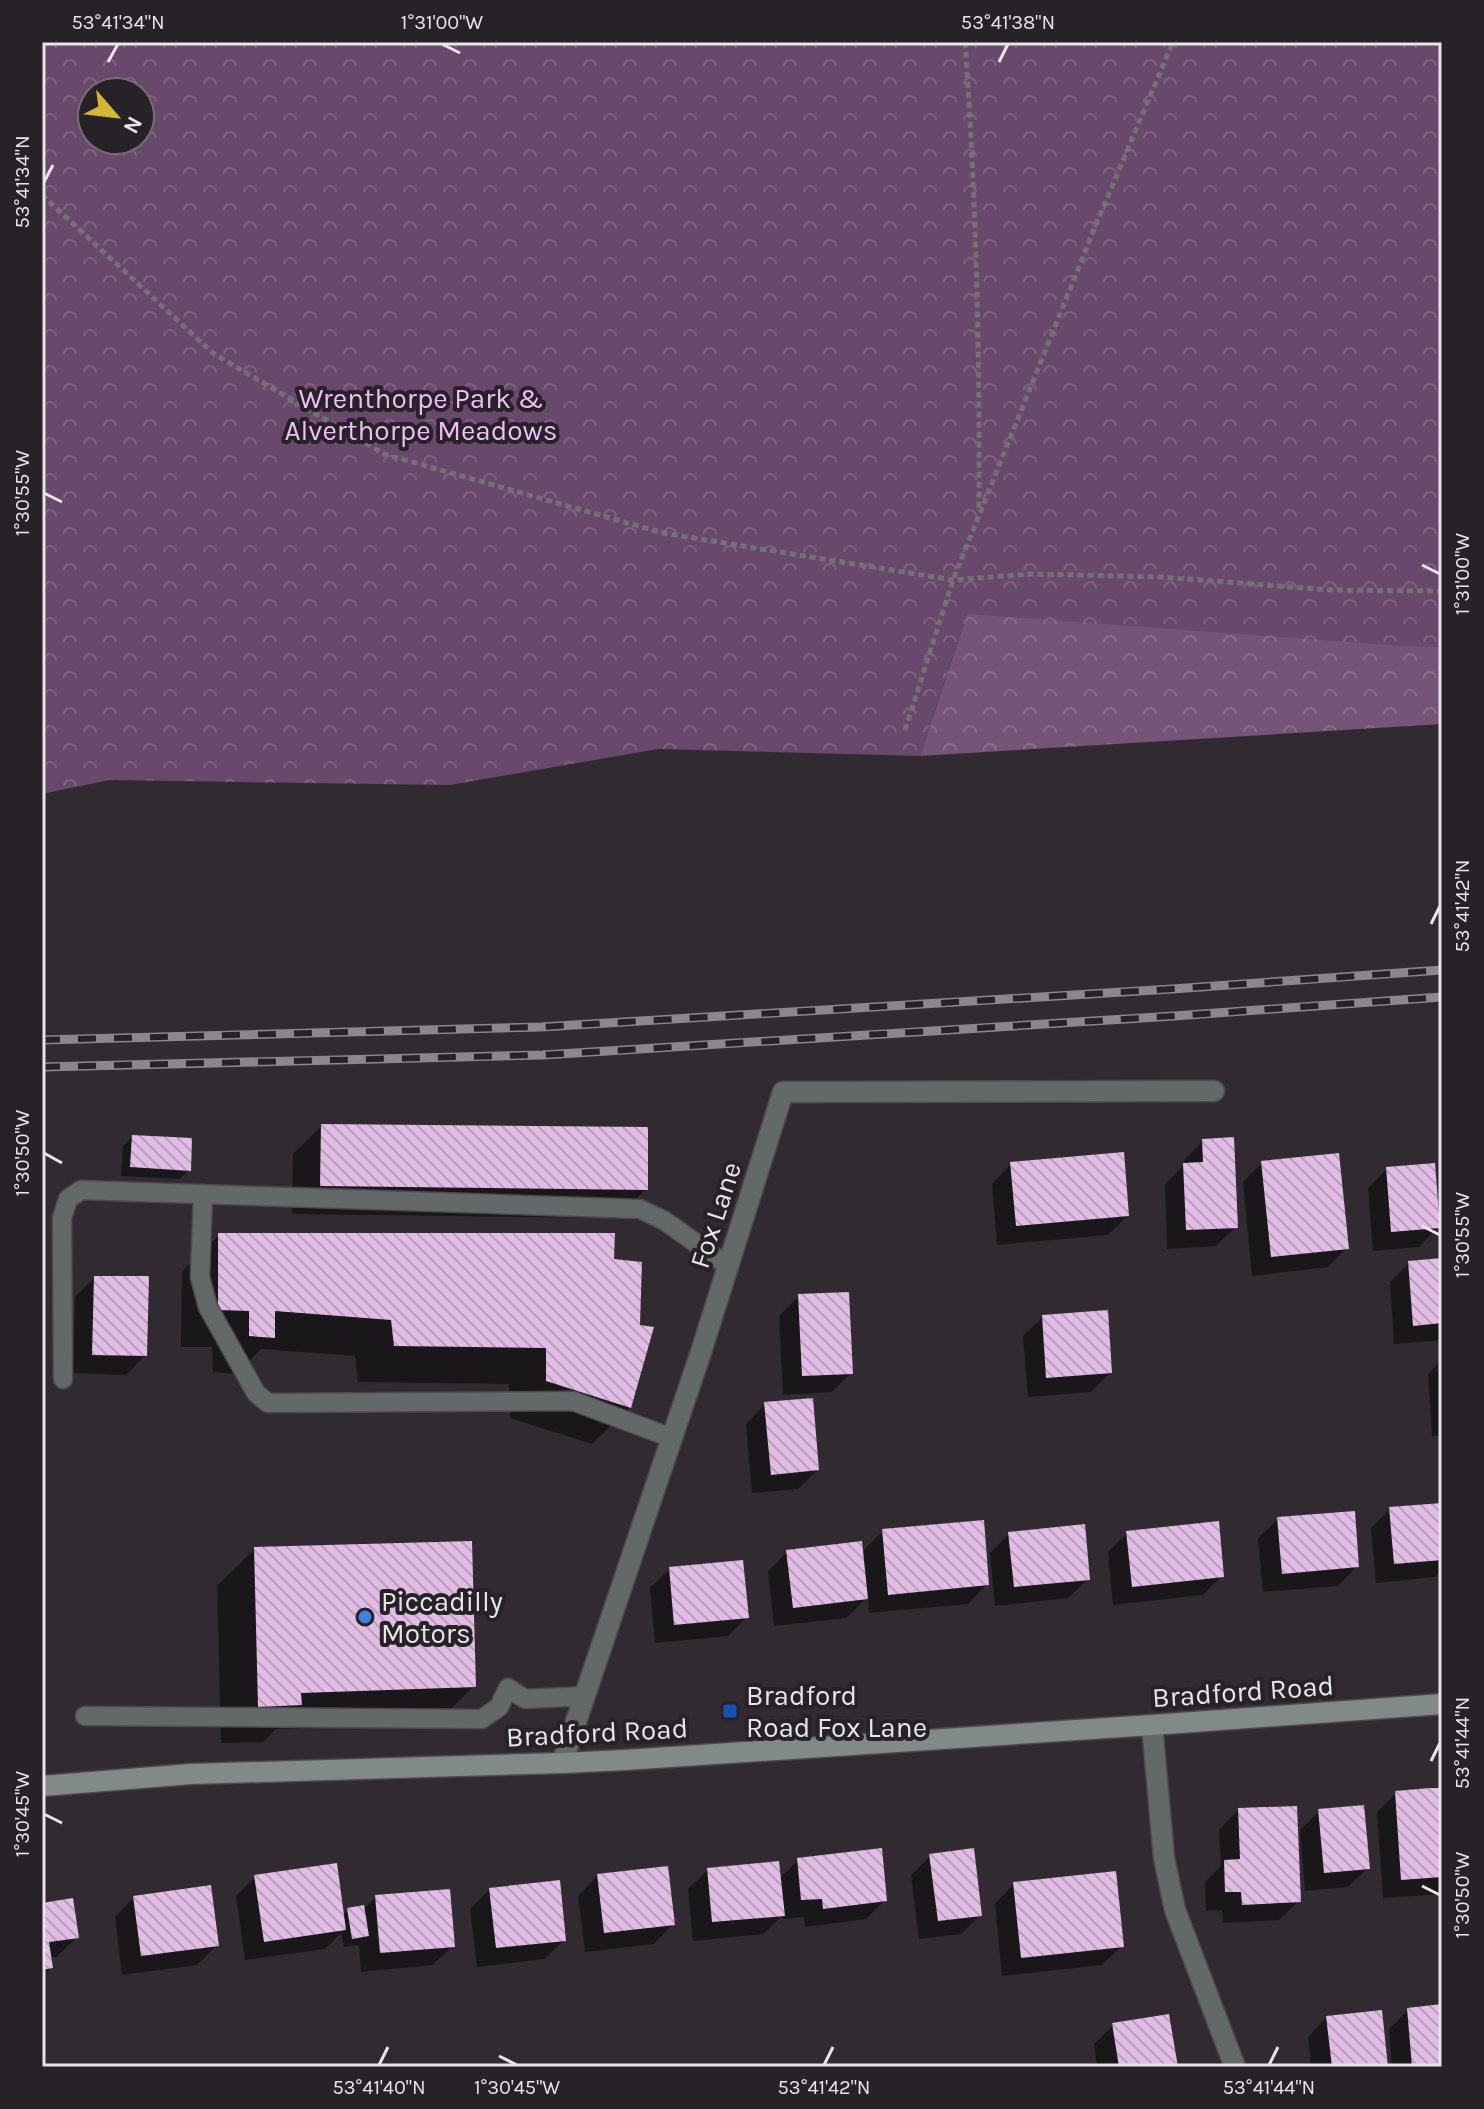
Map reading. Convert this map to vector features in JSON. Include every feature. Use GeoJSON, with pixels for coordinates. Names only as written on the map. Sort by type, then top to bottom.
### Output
{"type":"FeatureCollection","features":[{"type":"Feature","properties":{"kind":"street","name":"Fox Lane"},"geometry":{"type":"LineString","coordinates":[[562,1763],[672,1438],[783,1092],[1214,1091]]}},
{"type":"Feature","properties":{"kind":"street","name":"Bradford Road"},"geometry":{"type":"LineString","coordinates":[[42,1786],[191,1774],[562,1763],[1442,1704]]}},
{"type":"Feature","properties":{"kind":"street"},"geometry":{"type":"LineString","coordinates":[[1152,1725],[1164,1858],[1175,1910],[1235,2067]]}},
{"type":"Feature","properties":{"kind":"lane"},"geometry":{"type":"LineString","coordinates":[[63,1379],[62,1218],[68,1199],[81,1190],[640,1209],[665,1221],[728,1266]]}},
{"type":"Feature","properties":{"kind":"lane"},"geometry":{"type":"LineString","coordinates":[[203,1194],[200,1277],[208,1307],[256,1393],[268,1403],[573,1401],[672,1438]]}},
{"type":"Feature","properties":{"kind":"lane"},"geometry":{"type":"LineString","coordinates":[[85,1716],[482,1719],[499,1707],[508,1688],[525,1699],[585,1696]]}},
{"type":"Feature","properties":{"kind":"path"},"geometry":{"type":"LineString","coordinates":[[965,42],[972,142],[980,438],[979,514]]}},
{"type":"Feature","properties":{"kind":"path"},"geometry":{"type":"LineString","coordinates":[[905,730],[953,580],[1173,42]]}},
{"type":"Feature","properties":{"kind":"path"},"geometry":{"type":"LineString","coordinates":[[42,195],[214,354],[384,454],[663,533],[953,580],[1031,574],[1147,576],[1330,590],[1442,591]]}},
{"type":"Feature","properties":{"kind":"green space","name":"Wrenthorpe Park & Alverthorpe Meadows"},"geometry":{"type":"Polygon","coordinates":[[[42,42],[1442,42],[1442,647],[967,614],[920,756],[658,749],[450,785],[109,780],[42,794],[42,42]]]}},
{"type":"Feature","properties":{"kind":"green space"},"geometry":{"type":"Polygon","coordinates":[[[1442,42],[1442,724],[920,756],[967,614],[1442,42]]]}},
{"type":"Feature","properties":{"kind":"building"},"geometry":{"type":"Polygon","coordinates":[[[321,1124],[648,1127],[648,1190],[320,1186],[321,1124]]]}},
{"type":"Feature","properties":{"kind":"building"},"geometry":{"type":"Polygon","coordinates":[[[132,1135],[192,1138],[191,1171],[130,1167],[132,1135]]]}},
{"type":"Feature","properties":{"kind":"building"},"geometry":{"type":"Polygon","coordinates":[[[1234,1137],[1238,1228],[1186,1230],[1183,1163],[1203,1162],[1202,1139],[1234,1137]]]}},
{"type":"Feature","properties":{"kind":"building"},"geometry":{"type":"Polygon","coordinates":[[[1124,1152],[1129,1216],[1016,1226],[1010,1162],[1124,1152]]]}},
{"type":"Feature","properties":{"kind":"building"},"geometry":{"type":"Polygon","coordinates":[[[1339,1153],[1349,1249],[1271,1257],[1261,1161],[1339,1153]]]}},
{"type":"Feature","properties":{"kind":"building"},"geometry":{"type":"Polygon","coordinates":[[[1435,1163],[1440,1228],[1391,1232],[1386,1167],[1435,1163]]]}},
{"type":"Feature","properties":{"kind":"building"},"geometry":{"type":"Polygon","coordinates":[[[218,1233],[615,1233],[614,1259],[642,1262],[640,1325],[654,1327],[631,1408],[546,1381],[546,1348],[394,1346],[391,1320],[275,1311],[275,1338],[249,1336],[249,1311],[218,1310],[218,1233]]]}},
{"type":"Feature","properties":{"kind":"building"},"geometry":{"type":"Polygon","coordinates":[[[1442,1258],[1442,1323],[1413,1326],[1408,1261],[1442,1258]]]}},
{"type":"Feature","properties":{"kind":"building"},"geometry":{"type":"Polygon","coordinates":[[[94,1276],[149,1276],[147,1356],[92,1355],[94,1276]]]}},
{"type":"Feature","properties":{"kind":"building"},"geometry":{"type":"Polygon","coordinates":[[[849,1292],[853,1374],[802,1376],[798,1294],[849,1292]]]}},
{"type":"Feature","properties":{"kind":"building"},"geometry":{"type":"Polygon","coordinates":[[[1108,1310],[1112,1373],[1046,1378],[1042,1315],[1108,1310]]]}},
{"type":"Feature","properties":{"kind":"building"},"geometry":{"type":"Polygon","coordinates":[[[813,1398],[819,1470],[771,1475],[764,1402],[813,1398]]]}},
{"type":"Feature","properties":{"kind":"building"},"geometry":{"type":"Polygon","coordinates":[[[1442,1503],[1442,1560],[1394,1564],[1389,1507],[1442,1503]]]}},
{"type":"Feature","properties":{"kind":"building"},"geometry":{"type":"Polygon","coordinates":[[[1355,1511],[1359,1567],[1282,1574],[1277,1517],[1355,1511]]]}},
{"type":"Feature","properties":{"kind":"building"},"geometry":{"type":"Polygon","coordinates":[[[984,1520],[989,1585],[888,1595],[882,1529],[984,1520]]]}},
{"type":"Feature","properties":{"kind":"building"},"geometry":{"type":"Polygon","coordinates":[[[1219,1521],[1224,1577],[1132,1587],[1126,1531],[1219,1521]]]}},
{"type":"Feature","properties":{"kind":"building"},"geometry":{"type":"Polygon","coordinates":[[[1085,1524],[1090,1580],[1014,1587],[1008,1532],[1085,1524]]]}},
{"type":"Feature","properties":{"kind":"building","name":"Piccadilly Motors"},"geometry":{"type":"Polygon","coordinates":[[[472,1541],[476,1687],[301,1693],[302,1705],[258,1707],[254,1547],[472,1541]]]}},
{"type":"Feature","properties":{"kind":"building"},"geometry":{"type":"Polygon","coordinates":[[[862,1541],[868,1599],[793,1608],[786,1550],[862,1541]]]}},
{"type":"Feature","properties":{"kind":"building"},"geometry":{"type":"Polygon","coordinates":[[[743,1560],[749,1618],[674,1625],[669,1567],[743,1560]]]}},
{"type":"Feature","properties":{"kind":"building"},"geometry":{"type":"Polygon","coordinates":[[[1442,1788],[1442,1877],[1401,1880],[1395,1791],[1442,1788]]]}},
{"type":"Feature","properties":{"kind":"building"},"geometry":{"type":"Polygon","coordinates":[[[1364,1805],[1370,1869],[1324,1873],[1318,1809],[1364,1805]]]}},
{"type":"Feature","properties":{"kind":"building"},"geometry":{"type":"Polygon","coordinates":[[[1297,1806],[1301,1902],[1242,1905],[1241,1892],[1225,1892],[1224,1860],[1240,1859],[1238,1808],[1297,1806]]]}},
{"type":"Feature","properties":{"kind":"building"},"geometry":{"type":"Polygon","coordinates":[[[882,1848],[887,1901],[823,1909],[822,1899],[801,1900],[797,1858],[882,1848]]]}},
{"type":"Feature","properties":{"kind":"building"},"geometry":{"type":"Polygon","coordinates":[[[974,1848],[982,1916],[938,1921],[929,1854],[974,1848]]]}},
{"type":"Feature","properties":{"kind":"building"},"geometry":{"type":"Polygon","coordinates":[[[779,1861],[785,1916],[712,1922],[707,1868],[779,1861]]]}},
{"type":"Feature","properties":{"kind":"building"},"geometry":{"type":"Polygon","coordinates":[[[337,1863],[346,1930],[264,1942],[254,1875],[337,1863]]]}},
{"type":"Feature","properties":{"kind":"building"},"geometry":{"type":"Polygon","coordinates":[[[668,1866],[675,1925],[604,1933],[597,1874],[668,1866]]]}},
{"type":"Feature","properties":{"kind":"building"},"geometry":{"type":"Polygon","coordinates":[[[1116,1871],[1124,1947],[1021,1958],[1013,1882],[1116,1871]]]}},
{"type":"Feature","properties":{"kind":"building"},"geometry":{"type":"Polygon","coordinates":[[[560,1880],[566,1941],[496,1948],[489,1888],[560,1880]]]}},
{"type":"Feature","properties":{"kind":"building"},"geometry":{"type":"Polygon","coordinates":[[[211,1885],[219,1946],[141,1956],[133,1896],[211,1885]]]}},
{"type":"Feature","properties":{"kind":"building"},"geometry":{"type":"Polygon","coordinates":[[[450,1889],[455,1947],[380,1953],[375,1895],[450,1889]]]}},
{"type":"Feature","properties":{"kind":"building"},"geometry":{"type":"Polygon","coordinates":[[[73,1898],[79,1938],[49,1942],[53,1968],[42,1970],[42,1903],[73,1898]]]}},
{"type":"Feature","properties":{"kind":"building"},"geometry":{"type":"Polygon","coordinates":[[[364,1905],[369,1936],[352,1939],[347,1908],[364,1905]]]}},
{"type":"Feature","properties":{"kind":"building"},"geometry":{"type":"Polygon","coordinates":[[[1442,2004],[1442,2067],[1412,2067],[1407,2008],[1442,2004]]]}},
{"type":"Feature","properties":{"kind":"building"},"geometry":{"type":"Polygon","coordinates":[[[1382,2010],[1388,2067],[1332,2067],[1326,2016],[1382,2010]]]}},
{"type":"Feature","properties":{"kind":"building"},"geometry":{"type":"Polygon","coordinates":[[[1169,2014],[1178,2067],[1119,2067],[1112,2023],[1169,2014]]]}},
{"type":"Feature","properties":{"kind":"railway"},"geometry":{"type":"LineString","coordinates":[[42,1040],[541,1027],[1442,970]]}},
{"type":"Feature","properties":{"kind":"railway"},"geometry":{"type":"LineString","coordinates":[[42,1067],[543,1055],[1442,997]]}},
{"type":"Feature","properties":{"kind":"place","name":"Piccadilly Motors"},"geometry":{"type":"Point","coordinates":[365,1617]}},
{"type":"Feature","properties":{"kind":"place","name":"Bradford Road Fox Lane"},"geometry":{"type":"Point","coordinates":[730,1711]}}]}
